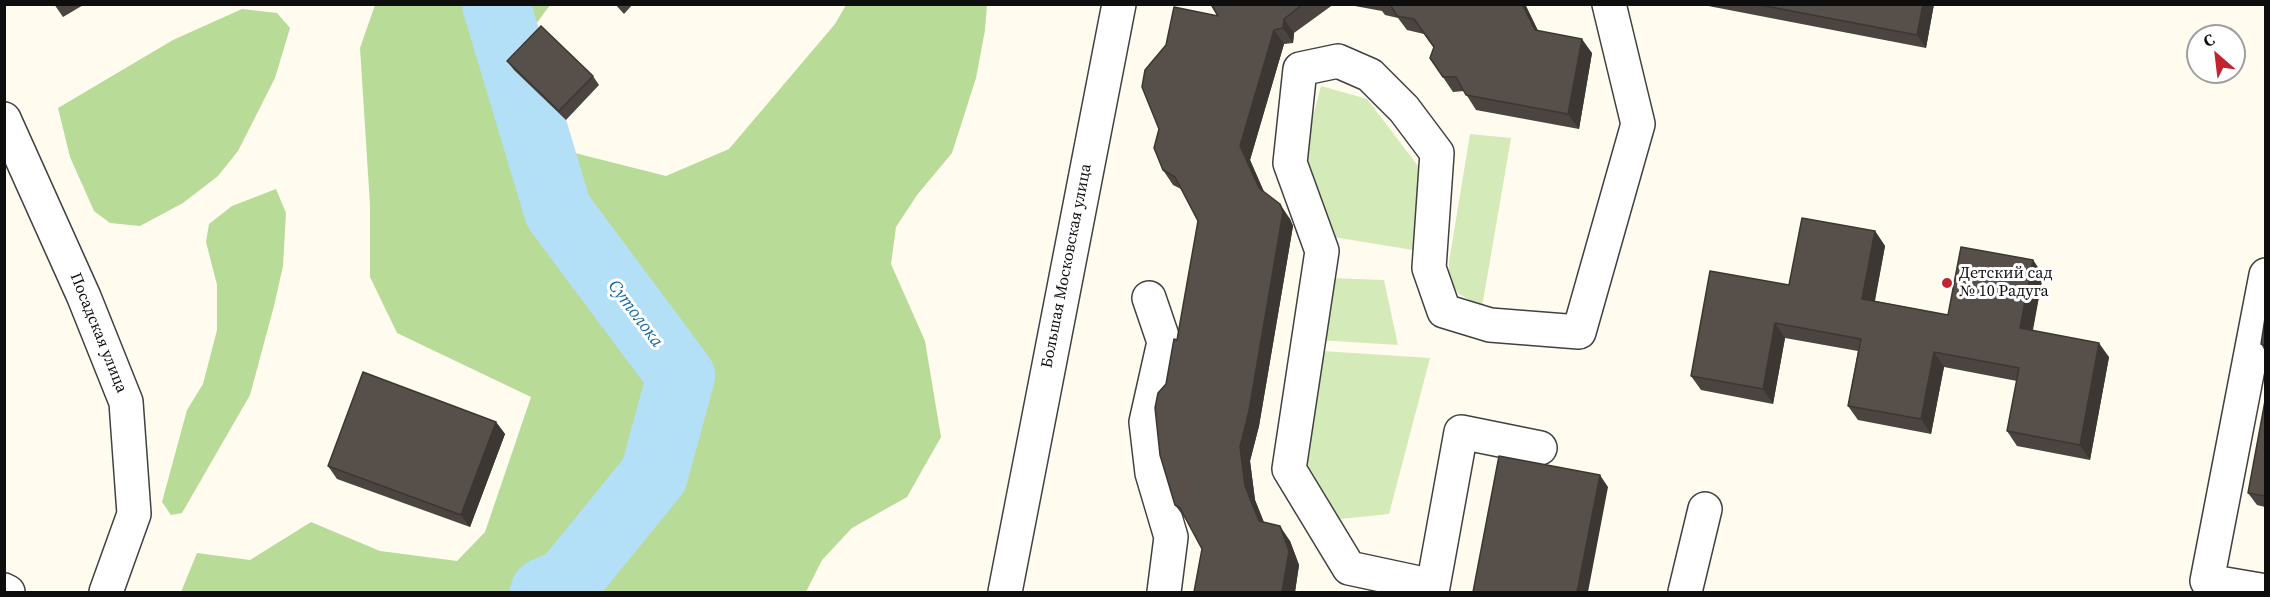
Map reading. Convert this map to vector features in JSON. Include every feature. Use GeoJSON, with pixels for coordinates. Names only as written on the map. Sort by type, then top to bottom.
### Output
{"type":"FeatureCollection","features":[{"type":"Feature","properties":{"kind":"street","name":"Большая Московская улица"},"geometry":{"type":"LineString","coordinates":[[1005,592],[1119,4]]}},
{"type":"Feature","properties":{"kind":"street"},"geometry":{"type":"LineString","coordinates":[[1540,448],[1461,432],[1433,589],[1349,568],[1289,468],[1322,251],[1290,163],[1300,69],[1338,61],[1370,75],[1404,109],[1437,153],[1429,268],[1444,311],[1490,325],[1579,332],[1638,124],[1609,4]]}},
{"type":"Feature","properties":{"kind":"street","name":"Посадская улица"},"geometry":{"type":"LineString","coordinates":[[4,119],[84,297],[126,402],[134,514],[106,592]]}},
{"type":"Feature","properties":{"kind":"street"},"geometry":{"type":"LineString","coordinates":[[2265,275],[2206,581],[2265,591]]}},
{"type":"Feature","properties":{"kind":"street"},"geometry":{"type":"LineString","coordinates":[[1149,298],[1164,342],[1146,422],[1152,473],[1171,537],[1164,592]]}},
{"type":"Feature","properties":{"kind":"street"},"geometry":{"type":"LineString","coordinates":[[1684,592],[1705,509]]}},
{"type":"Feature","properties":{"kind":"green space"},"geometry":{"type":"Polygon","coordinates":[[[375,5],[550,5],[501,72],[559,149],[666,176],[729,149],[835,24],[846,5],[987,5],[976,78],[952,153],[917,195],[896,227],[891,264],[925,341],[941,437],[907,497],[852,528],[822,560],[806,592],[181,592],[197,553],[250,560],[311,522],[380,551],[457,561],[485,532],[531,397],[397,333],[370,277],[370,205],[360,48],[375,5]]]}},
{"type":"Feature","properties":{"kind":"green space"},"geometry":{"type":"Polygon","coordinates":[[[242,9],[277,13],[290,28],[275,78],[238,151],[218,176],[183,203],[140,226],[110,223],[94,211],[70,157],[58,108],[173,40],[242,9]]]}},
{"type":"Feature","properties":{"kind":"green space"},"geometry":{"type":"Polygon","coordinates":[[[1321,86],[1367,99],[1425,175],[1413,250],[1333,237],[1302,158],[1321,86]]]}},
{"type":"Feature","properties":{"kind":"green space"},"geometry":{"type":"Polygon","coordinates":[[[1470,134],[1511,138],[1482,307],[1459,294],[1449,280],[1449,262],[1470,134]]]}},
{"type":"Feature","properties":{"kind":"green space"},"geometry":{"type":"Polygon","coordinates":[[[276,189],[286,213],[283,266],[250,395],[182,513],[171,515],[162,502],[187,410],[203,384],[217,330],[217,285],[206,242],[209,224],[232,206],[276,189]]]}},
{"type":"Feature","properties":{"kind":"green space"},"geometry":{"type":"Polygon","coordinates":[[[1330,278],[1384,280],[1398,345],[1319,340],[1330,278]]]}},
{"type":"Feature","properties":{"kind":"green space"},"geometry":{"type":"Polygon","coordinates":[[[1322,351],[1430,358],[1389,514],[1340,519],[1303,457],[1322,351]]]}},
{"type":"Feature","properties":{"kind":"building"},"geometry":{"type":"Polygon","coordinates":[[[1211,4],[1303,4],[1284,19],[1283,28],[1274,30],[1240,146],[1259,188],[1280,204],[1283,212],[1249,411],[1240,447],[1245,486],[1259,521],[1280,526],[1289,551],[1282,592],[1194,592],[1202,549],[1180,508],[1175,505],[1160,455],[1155,408],[1158,393],[1166,384],[1174,339],[1177,340],[1198,221],[1175,177],[1163,170],[1154,148],[1159,129],[1142,87],[1145,70],[1166,45],[1174,7],[1218,16],[1211,4]]]}},
{"type":"Feature","properties":{"kind":"building"},"geometry":{"type":"Polygon","coordinates":[[[1390,4],[1522,4],[1535,30],[1582,39],[1568,114],[1466,95],[1456,77],[1443,77],[1430,58],[1434,47],[1414,19],[1397,16],[1390,4]]]}},
{"type":"Feature","properties":{"kind":"building"},"geometry":{"type":"Polygon","coordinates":[[[1755,4],[1923,4],[1917,35],[1755,4]]]}},
{"type":"Feature","properties":{"kind":"building"},"geometry":{"type":"Polygon","coordinates":[[[541,26],[593,76],[559,111],[507,61],[541,26]]]}},
{"type":"Feature","properties":{"kind":"building"},"geometry":{"type":"Polygon","coordinates":[[[1802,218],[1875,231],[1862,299],[1948,315],[1961,247],[2033,260],[2020,328],[2099,343],[2080,445],[2007,431],[2019,368],[1934,352],[1921,419],[1848,406],[1861,339],[1775,323],[1763,389],[1691,376],[1710,271],[1789,285],[1802,218]]]}},
{"type":"Feature","properties":{"kind":"building"},"geometry":{"type":"Polygon","coordinates":[[[2265,318],[2265,345],[2261,344],[2265,318]]]}},
{"type":"Feature","properties":{"kind":"building"},"geometry":{"type":"Polygon","coordinates":[[[363,372],[496,422],[461,515],[328,466],[363,372]]]}},
{"type":"Feature","properties":{"kind":"building"},"geometry":{"type":"Polygon","coordinates":[[[2265,401],[2265,496],[2248,493],[2265,401]]]}},
{"type":"Feature","properties":{"kind":"building"},"geometry":{"type":"Polygon","coordinates":[[[1499,456],[1600,475],[1577,592],[1473,592],[1499,456]]]}},
{"type":"Feature","properties":{"kind":"waterway","name":"Сутолока"},"geometry":{"type":"LineString","coordinates":[[496,4],[558,211],[681,376],[654,475],[567,582],[544,592]]}},
{"type":"Feature","properties":{"kind":"place","name":"Детский сад № 10 Радуга"},"geometry":{"type":"Point","coordinates":[1947,283]}}]}
